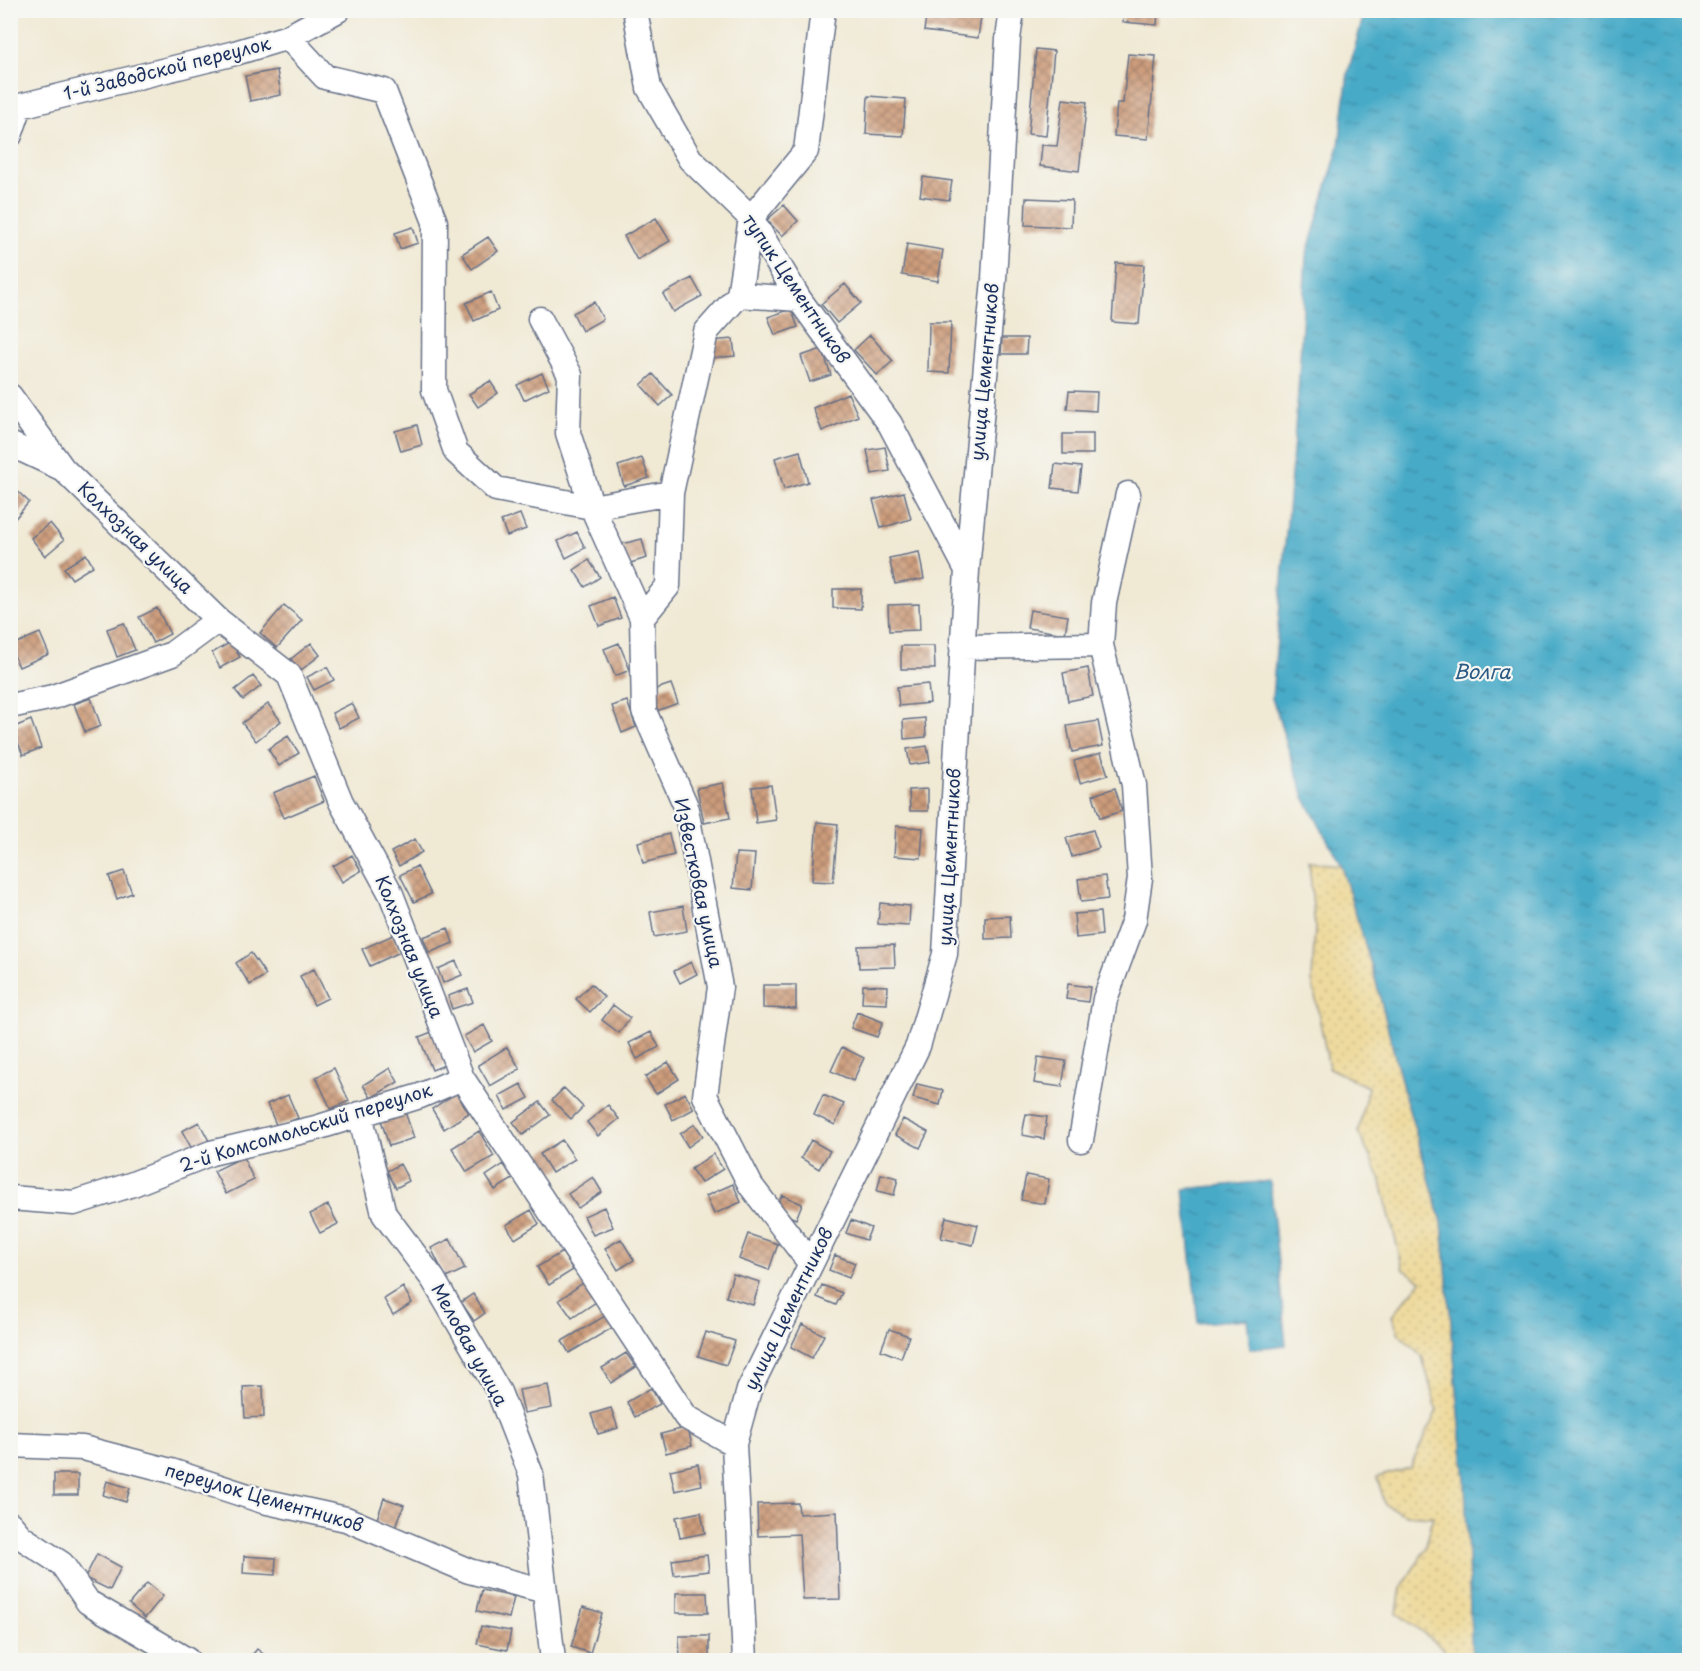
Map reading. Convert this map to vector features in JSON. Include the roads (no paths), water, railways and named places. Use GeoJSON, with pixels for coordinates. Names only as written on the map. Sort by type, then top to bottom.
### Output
{"type":"FeatureCollection","features":[{"type":"Feature","properties":{"kind":"street","name":"1-й Заводской переулок"},"geometry":{"type":"LineString","coordinates":[[10,135],[20,106],[235,53],[288,37],[338,10]]}},
{"type":"Feature","properties":{"kind":"street","name":"тупик Цементников"},"geometry":{"type":"LineString","coordinates":[[634,10],[649,88],[690,159],[751,218],[799,299],[891,424],[967,570]]}},
{"type":"Feature","properties":{"kind":"street"},"geometry":{"type":"LineString","coordinates":[[642,618],[668,586],[671,493],[706,332],[739,295],[751,218],[806,151],[823,10]]}},
{"type":"Feature","properties":{"kind":"street","name":"улица Цементников"},"geometry":{"type":"LineString","coordinates":[[746,1660],[734,1444],[749,1390],[918,1046],[945,954],[967,570],[994,279],[1008,39],[1012,10]]}},
{"type":"Feature","properties":{"kind":"street"},"geometry":{"type":"LineString","coordinates":[[288,37],[325,77],[384,91],[435,222],[434,390],[456,452],[496,489],[592,507],[671,493]]}},
{"type":"Feature","properties":{"kind":"street"},"geometry":{"type":"LineString","coordinates":[[739,295],[799,299]]}},
{"type":"Feature","properties":{"kind":"street","name":"Известковая улица"},"geometry":{"type":"LineString","coordinates":[[540,319],[570,375],[568,433],[592,507],[642,618],[644,711],[685,804],[720,987],[705,1096],[751,1186],[810,1264]]}},
{"type":"Feature","properties":{"kind":"street"},"geometry":{"type":"LineString","coordinates":[[10,396],[63,469]]}},
{"type":"Feature","properties":{"kind":"street"},"geometry":{"type":"LineString","coordinates":[[10,444],[63,469]]}},
{"type":"Feature","properties":{"kind":"street","name":"Колхозная улица"},"geometry":{"type":"LineString","coordinates":[[63,469],[218,620],[289,675],[340,802],[391,894],[462,1078],[686,1417],[734,1444]]}},
{"type":"Feature","properties":{"kind":"street"},"geometry":{"type":"LineString","coordinates":[[1081,1140],[1106,999],[1134,920],[1140,878],[1134,785],[1101,645],[1104,603],[1128,494]]}},
{"type":"Feature","properties":{"kind":"street"},"geometry":{"type":"LineString","coordinates":[[10,706],[53,697],[172,654],[218,620]]}},
{"type":"Feature","properties":{"kind":"street"},"geometry":{"type":"LineString","coordinates":[[962,647],[1101,645]]}},
{"type":"Feature","properties":{"kind":"street","name":"2-й Комсомольский переулок"},"geometry":{"type":"LineString","coordinates":[[10,1198],[74,1203],[133,1184],[211,1153],[316,1128],[420,1096],[462,1078]]}},
{"type":"Feature","properties":{"kind":"street","name":"Меловая улица"},"geometry":{"type":"LineString","coordinates":[[360,1114],[384,1214],[433,1279],[499,1392],[531,1473],[553,1660]]}},
{"type":"Feature","properties":{"kind":"street","name":"переулок Цементников"},"geometry":{"type":"LineString","coordinates":[[10,1445],[83,1448],[171,1471],[263,1501],[346,1519],[469,1571],[545,1591]]}},
{"type":"Feature","properties":{"kind":"street"},"geometry":{"type":"LineString","coordinates":[[10,1524],[21,1536],[63,1564],[88,1602],[187,1660]]}},
{"type":"Feature","properties":{"kind":"water","name":"Волга"},"geometry":{"type":"Polygon","coordinates":[[[1365,10],[1689,11],[1689,1660],[1472,1660],[1465,1479],[1442,1222],[1405,1096],[1376,981],[1341,865],[1304,797],[1272,698],[1298,393],[1306,257],[1339,146],[1348,73],[1365,10]]]}},
{"type":"Feature","properties":{"kind":"water"},"geometry":{"type":"Polygon","coordinates":[[[1270,1181],[1286,1345],[1250,1349],[1247,1319],[1198,1323],[1184,1189],[1270,1181]]]}}]}
